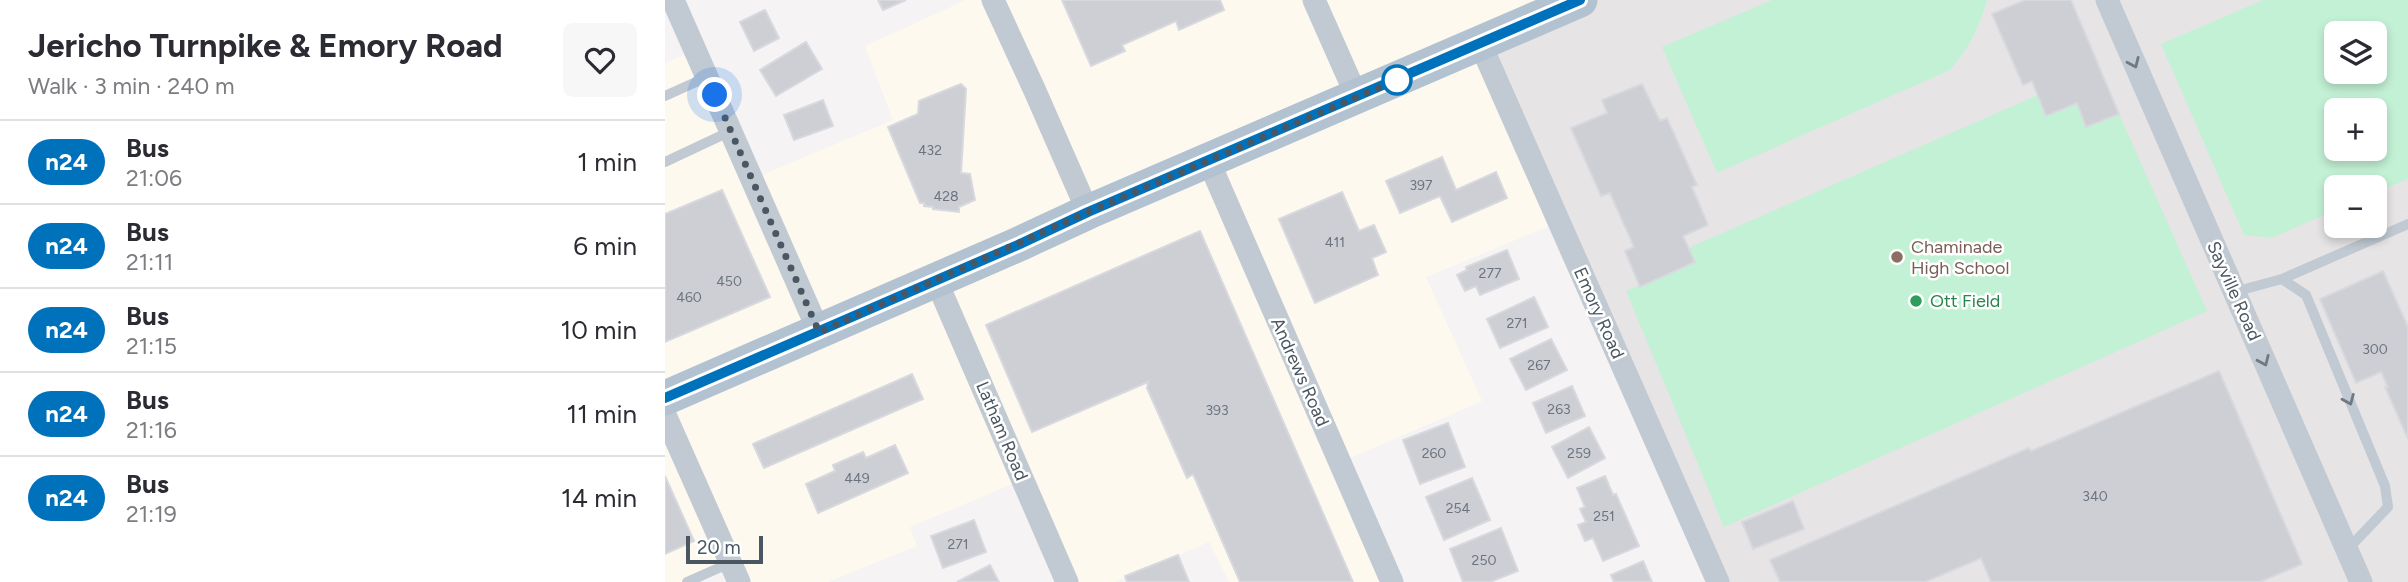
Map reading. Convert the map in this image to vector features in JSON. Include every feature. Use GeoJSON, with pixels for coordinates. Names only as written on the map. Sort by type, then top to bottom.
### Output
{"type":"FeatureCollection","features":[{"type":"Feature","properties":{"kind":"main road"},"geometry":{"type":"LineString","coordinates":[[665,398],[1580,0]]}},
{"type":"Feature","properties":{"kind":"street"},"geometry":{"type":"LineString","coordinates":[[673,0],[819,332]]}},
{"type":"Feature","properties":{"kind":"street"},"geometry":{"type":"LineString","coordinates":[[993,0],[1088,212]]}},
{"type":"Feature","properties":{"kind":"street"},"geometry":{"type":"LineString","coordinates":[[1314,0],[1357,97]]}},
{"type":"Feature","properties":{"kind":"street","name":"Sayville Road"},"geometry":{"type":"LineString","coordinates":[[2107,0],[2361,582]]}},
{"type":"Feature","properties":{"kind":"street","name":"Emory Road"},"geometry":{"type":"LineString","coordinates":[[1480,43],[1718,582]]}},
{"type":"Feature","properties":{"kind":"street","name":"Andrews Road"},"geometry":{"type":"LineString","coordinates":[[1209,162],[1392,582]]}},
{"type":"Feature","properties":{"kind":"street","name":"Latham Road"},"geometry":{"type":"LineString","coordinates":[[936,280],[1067,582]]}},
{"type":"Feature","properties":{"kind":"street"},"geometry":{"type":"LineString","coordinates":[[665,415],[735,572]]}},
{"type":"Feature","properties":{"kind":"lane"},"geometry":{"type":"LineString","coordinates":[[665,96],[707,77]]}},
{"type":"Feature","properties":{"kind":"lane"},"geometry":{"type":"LineString","coordinates":[[665,162],[731,131]]}},
{"type":"Feature","properties":{"kind":"lane"},"geometry":{"type":"LineString","coordinates":[[2234,292],[2282,279],[2408,224]]}},
{"type":"Feature","properties":{"kind":"lane"},"geometry":{"type":"LineString","coordinates":[[2282,279],[2305,295],[2385,486],[2388,507],[2347,550]]}},
{"type":"Feature","properties":{"kind":"lane"},"geometry":{"type":"LineString","coordinates":[[687,582],[735,572]]}},
{"type":"Feature","properties":{"kind":"shaded area"},"geometry":{"type":"Polygon","coordinates":[[[966,0],[1580,0],[1559,222],[1426,277],[1482,401],[1341,462],[1393,582],[1229,582],[1209,542],[1115,582],[1067,582],[1022,480],[910,527],[917,546],[828,582],[739,582],[731,564],[687,582],[665,582],[665,63],[695,50],[752,179],[893,120],[865,46],[966,0]]]}},
{"type":"Feature","properties":{"kind":"shaded area","name":"Chaminade High School"},"geometry":{"type":"Polygon","coordinates":[[[1580,0],[2408,0],[2408,582],[1718,582],[1480,43],[1580,0]]]}},
{"type":"Feature","properties":{"kind":"green space"},"geometry":{"type":"Polygon","coordinates":[[[1772,0],[1987,0],[1973,37],[1950,70],[1717,173],[1662,47],[1772,0]]]}},
{"type":"Feature","properties":{"kind":"green space"},"geometry":{"type":"Polygon","coordinates":[[[2263,0],[2408,0],[2408,179],[2387,188],[2387,175],[2324,175],[2324,215],[2271,238],[2244,235],[2161,44],[2263,0]]]}},
{"type":"Feature","properties":{"kind":"green space","name":"Ott Field"},"geometry":{"type":"Polygon","coordinates":[[[2038,95],[2077,103],[2086,127],[2119,114],[2207,311],[1724,527],[1626,291],[1694,262],[1688,248],[2038,95]]]}},
{"type":"Feature","properties":{"kind":"building"},"geometry":{"type":"Polygon","coordinates":[[[878,0],[906,0],[883,10],[878,0]]]}},
{"type":"Feature","properties":{"kind":"building"},"geometry":{"type":"Polygon","coordinates":[[[1062,0],[1220,0],[1224,10],[1179,30],[1176,21],[1122,45],[1125,51],[1091,66],[1062,0]]]}},
{"type":"Feature","properties":{"kind":"building"},"geometry":{"type":"Polygon","coordinates":[[[2025,0],[2071,0],[2119,114],[2086,127],[2077,103],[2046,116],[2032,81],[2023,85],[1992,14],[2025,0]]]}},
{"type":"Feature","properties":{"kind":"building"},"geometry":{"type":"Polygon","coordinates":[[[765,10],[779,38],[754,51],[740,22],[765,10]]]}},
{"type":"Feature","properties":{"kind":"building"},"geometry":{"type":"Polygon","coordinates":[[[806,42],[822,69],[776,96],[760,70],[806,42]]]}},
{"type":"Feature","properties":{"kind":"building"},"geometry":{"type":"Polygon","coordinates":[[[961,84],[966,89],[961,173],[970,174],[975,200],[959,207],[959,212],[933,209],[920,203],[888,127],[918,114],[919,101],[961,84]]]}},
{"type":"Feature","properties":{"kind":"building"},"geometry":{"type":"Polygon","coordinates":[[[1642,84],[1660,121],[1667,118],[1697,185],[1692,187],[1708,225],[1683,236],[1695,262],[1640,287],[1625,251],[1634,247],[1610,193],[1601,196],[1571,128],[1607,113],[1602,100],[1642,84]]]}},
{"type":"Feature","properties":{"kind":"building"},"geometry":{"type":"Polygon","coordinates":[[[823,100],[833,126],[794,140],[784,115],[823,100]]]}},
{"type":"Feature","properties":{"kind":"building"},"geometry":{"type":"Polygon","coordinates":[[[1442,157],[1456,190],[1496,172],[1507,198],[1452,222],[1440,196],[1400,213],[1386,181],[1442,157]]]}},
{"type":"Feature","properties":{"kind":"building"},"geometry":{"type":"Polygon","coordinates":[[[722,190],[770,297],[665,342],[665,214],[722,190]]]}},
{"type":"Feature","properties":{"kind":"building"},"geometry":{"type":"Polygon","coordinates":[[[1342,192],[1359,231],[1374,225],[1386,252],[1372,258],[1378,275],[1315,303],[1279,219],[1342,192]]]}},
{"type":"Feature","properties":{"kind":"building"},"geometry":{"type":"Polygon","coordinates":[[[1200,231],[1353,582],[1240,582],[1193,474],[1187,478],[1147,388],[1148,382],[1032,432],[986,325],[1200,231]]]}},
{"type":"Feature","properties":{"kind":"building"},"geometry":{"type":"Polygon","coordinates":[[[1507,250],[1519,279],[1480,295],[1476,286],[1465,291],[1457,275],[1467,270],[1466,267],[1507,250]]]}},
{"type":"Feature","properties":{"kind":"building"},"geometry":{"type":"Polygon","coordinates":[[[2383,271],[2408,327],[2408,439],[2381,372],[2356,383],[2320,299],[2383,271]]]}},
{"type":"Feature","properties":{"kind":"building"},"geometry":{"type":"Polygon","coordinates":[[[1534,297],[1548,327],[1500,348],[1487,319],[1534,297]]]}},
{"type":"Feature","properties":{"kind":"building"},"geometry":{"type":"Polygon","coordinates":[[[1551,339],[1567,370],[1526,390],[1510,359],[1551,339]]]}},
{"type":"Feature","properties":{"kind":"building"},"geometry":{"type":"Polygon","coordinates":[[[2219,371],[2302,564],[2260,582],[1991,582],[1981,558],[1925,582],[1780,582],[1770,560],[2029,448],[2031,451],[2219,371]]]}},
{"type":"Feature","properties":{"kind":"building"},"geometry":{"type":"Polygon","coordinates":[[[912,374],[923,399],[764,468],[753,444],[912,374]]]}},
{"type":"Feature","properties":{"kind":"building"},"geometry":{"type":"Polygon","coordinates":[[[1572,386],[1585,416],[1546,433],[1533,403],[1572,386]]]}},
{"type":"Feature","properties":{"kind":"building"},"geometry":{"type":"Polygon","coordinates":[[[1448,423],[1465,467],[1420,484],[1403,440],[1448,423]]]}},
{"type":"Feature","properties":{"kind":"building"},"geometry":{"type":"Polygon","coordinates":[[[1589,427],[1605,458],[1568,478],[1552,447],[1589,427]]]}},
{"type":"Feature","properties":{"kind":"building"},"geometry":{"type":"Polygon","coordinates":[[[895,445],[908,473],[818,513],[806,484],[835,471],[833,465],[863,452],[866,458],[895,445]]]}},
{"type":"Feature","properties":{"kind":"building"},"geometry":{"type":"Polygon","coordinates":[[[665,476],[694,541],[665,554],[665,476]]]}},
{"type":"Feature","properties":{"kind":"building"},"geometry":{"type":"Polygon","coordinates":[[[1605,476],[1639,546],[1603,561],[1593,538],[1585,541],[1578,525],[1586,522],[1580,509],[1585,507],[1577,488],[1605,476]]]}},
{"type":"Feature","properties":{"kind":"building"},"geometry":{"type":"Polygon","coordinates":[[[1472,478],[1490,520],[1444,540],[1426,497],[1472,478]]]}},
{"type":"Feature","properties":{"kind":"building"},"geometry":{"type":"Polygon","coordinates":[[[1793,501],[1804,529],[1753,549],[1742,522],[1793,501]]]}},
{"type":"Feature","properties":{"kind":"building"},"geometry":{"type":"Polygon","coordinates":[[[974,520],[986,552],[943,568],[931,536],[974,520]]]}},
{"type":"Feature","properties":{"kind":"building"},"geometry":{"type":"Polygon","coordinates":[[[1501,528],[1518,571],[1490,582],[1463,582],[1450,549],[1501,528]]]}},
{"type":"Feature","properties":{"kind":"building"},"geometry":{"type":"Polygon","coordinates":[[[1178,555],[1189,582],[1127,582],[1125,576],[1178,555]]]}},
{"type":"Feature","properties":{"kind":"building"},"geometry":{"type":"Polygon","coordinates":[[[1643,561],[1652,582],[1614,582],[1611,575],[1643,561]]]}},
{"type":"Feature","properties":{"kind":"building"},"geometry":{"type":"Polygon","coordinates":[[[990,565],[999,582],[957,582],[990,565]]]}},
{"type":"Feature","properties":{"kind":"bus line","name":"n24"},"geometry":{"type":"LineString","coordinates":[[665,398],[1580,0]]}},
{"type":"Feature","properties":{"kind":"place","name":"Chaminade High School"},"geometry":{"type":"Point","coordinates":[1897,257]}},
{"type":"Feature","properties":{"kind":"place","name":"Ott Field"},"geometry":{"type":"Point","coordinates":[1916,301]}},
{"type":"Feature","properties":{"kind":"route"},"geometry":{"type":"LineString","coordinates":[[715,95],[819,332],[1088,212],[1406,76],[1397,80]]}}]}
